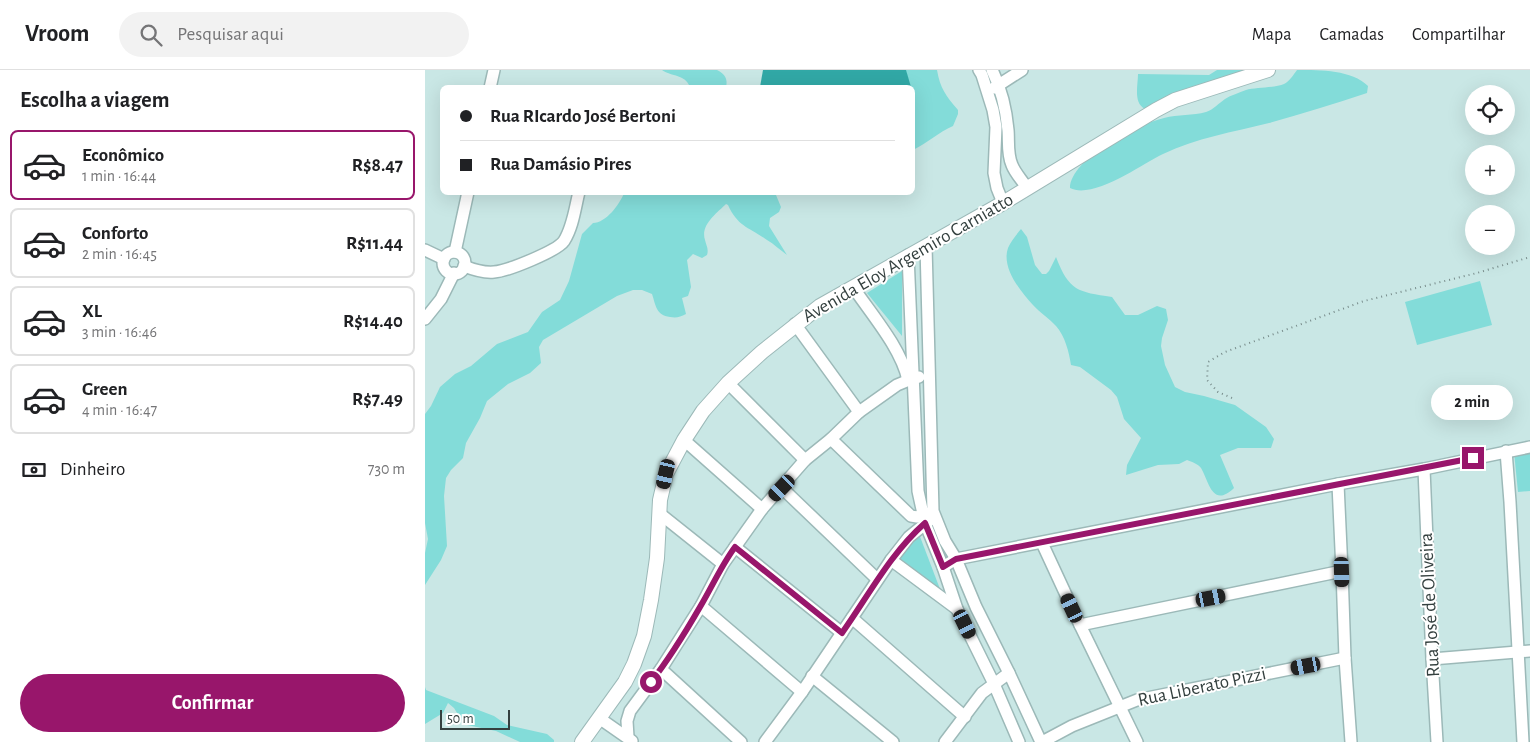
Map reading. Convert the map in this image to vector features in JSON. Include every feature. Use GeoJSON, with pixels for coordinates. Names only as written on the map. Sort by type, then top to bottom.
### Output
{"type":"FeatureCollection","features":[{"type":"Feature","properties":{"kind":"street"},"geometry":{"type":"LineString","coordinates":[[491,85],[494,70]]}},
{"type":"Feature","properties":{"kind":"street"},"geometry":{"type":"LineString","coordinates":[[979,70],[996,127],[994,173],[1003,203]]}},
{"type":"Feature","properties":{"kind":"street"},"geometry":{"type":"LineString","coordinates":[[992,70],[1000,85],[1007,111],[1008,151],[1012,165],[1027,188]]}},
{"type":"Feature","properties":{"kind":"street"},"geometry":{"type":"LineString","coordinates":[[987,92],[1022,70]]}},
{"type":"Feature","properties":{"kind":"street","name":"Avenida Eloy Argemiro Carniatto"},"geometry":{"type":"LineString","coordinates":[[582,742],[625,682],[644,636],[657,558],[660,500],[666,474],[684,440],[703,411],[728,383],[795,324],[820,306],[1003,203],[1148,115],[1175,100],[1268,70]]}},
{"type":"Feature","properties":{"kind":"street"},"geometry":{"type":"LineString","coordinates":[[455,252],[467,195]]}},
{"type":"Feature","properties":{"kind":"street"},"geometry":{"type":"LineString","coordinates":[[464,266],[481,272],[495,272],[548,253],[563,243],[570,231],[578,195]]}},
{"type":"Feature","properties":{"kind":"street"},"geometry":{"type":"LineString","coordinates":[[926,246],[929,375],[929,517],[956,559],[976,607],[1041,742]]}},
{"type":"Feature","properties":{"kind":"street"},"geometry":{"type":"LineString","coordinates":[[425,250],[444,259]]}},
{"type":"Feature","properties":{"kind":"street"},"geometry":{"type":"LineString","coordinates":[[455,252],[464,258],[464,266],[461,271],[451,273],[445,269],[443,262],[448,254],[455,252]]}},
{"type":"Feature","properties":{"kind":"street"},"geometry":{"type":"LineString","coordinates":[[908,255],[911,379],[917,490],[929,517],[957,609],[994,684],[1019,742]]}},
{"type":"Feature","properties":{"kind":"street"},"geometry":{"type":"LineString","coordinates":[[425,319],[441,299],[454,273]]}},
{"type":"Feature","properties":{"kind":"street"},"geometry":{"type":"LineString","coordinates":[[853,287],[896,349],[911,379]]}},
{"type":"Feature","properties":{"kind":"street"},"geometry":{"type":"LineString","coordinates":[[795,324],[859,412]]}},
{"type":"Feature","properties":{"kind":"street"},"geometry":{"type":"LineString","coordinates":[[630,740],[627,721],[630,711],[661,669],[701,606],[723,564],[763,508],[805,460],[859,412],[889,391],[911,379],[929,375]]}},
{"type":"Feature","properties":{"kind":"street"},"geometry":{"type":"LineString","coordinates":[[728,383],[805,460]]}},
{"type":"Feature","properties":{"kind":"street"},"geometry":{"type":"LineString","coordinates":[[831,438],[911,516],[929,517]]}},
{"type":"Feature","properties":{"kind":"street"},"geometry":{"type":"LineString","coordinates":[[684,440],[763,508]]}},
{"type":"Feature","properties":{"kind":"street"},"geometry":{"type":"LineString","coordinates":[[943,567],[956,559],[1530,447]]}},
{"type":"Feature","properties":{"kind":"street"},"geometry":{"type":"LineString","coordinates":[[1506,451],[1524,651],[1523,742]]}},
{"type":"Feature","properties":{"kind":"street","name":"Rua José de Oliveira"},"geometry":{"type":"LineString","coordinates":[[1424,469],[1437,742]]}},
{"type":"Feature","properties":{"kind":"street"},"geometry":{"type":"LineString","coordinates":[[1338,484],[1345,658],[1351,742]]}},
{"type":"Feature","properties":{"kind":"street"},"geometry":{"type":"LineString","coordinates":[[782,488],[877,579]]}},
{"type":"Feature","properties":{"kind":"street"},"geometry":{"type":"LineString","coordinates":[[659,513],[723,564]]}},
{"type":"Feature","properties":{"kind":"street"},"geometry":{"type":"LineString","coordinates":[[772,740],[877,579],[909,537],[929,517]]}},
{"type":"Feature","properties":{"kind":"street"},"geometry":{"type":"LineString","coordinates":[[1042,543],[1079,624],[1137,742]]}},
{"type":"Feature","properties":{"kind":"street"},"geometry":{"type":"LineString","coordinates":[[735,547],[842,633]]}},
{"type":"Feature","properties":{"kind":"street"},"geometry":{"type":"LineString","coordinates":[[891,560],[957,609]]}},
{"type":"Feature","properties":{"kind":"street"},"geometry":{"type":"LineString","coordinates":[[1079,624],[1342,572]]}},
{"type":"Feature","properties":{"kind":"street"},"geometry":{"type":"LineString","coordinates":[[701,606],[802,692]]}},
{"type":"Feature","properties":{"kind":"street"},"geometry":{"type":"LineString","coordinates":[[852,618],[965,716]]}},
{"type":"Feature","properties":{"kind":"street"},"geometry":{"type":"LineString","coordinates":[[1432,659],[1524,651]]}},
{"type":"Feature","properties":{"kind":"street","name":"Rua Liberato Pizzi"},"geometry":{"type":"LineString","coordinates":[[1041,742],[1072,726],[1119,706],[1152,696],[1345,658]]}},
{"type":"Feature","properties":{"kind":"street"},"geometry":{"type":"LineString","coordinates":[[661,669],[741,742]]}},
{"type":"Feature","properties":{"kind":"street"},"geometry":{"type":"LineString","coordinates":[[945,742],[982,693],[1009,673]]}},
{"type":"Feature","properties":{"kind":"street"},"geometry":{"type":"LineString","coordinates":[[812,676],[893,742]]}},
{"type":"Feature","properties":{"kind":"street"},"geometry":{"type":"LineString","coordinates":[[599,718],[630,740]]}},
{"type":"Feature","properties":{"kind":"path"},"geometry":{"type":"LineString","coordinates":[[1232,398],[1218,392],[1207,380],[1208,362],[1225,352],[1364,301],[1477,273],[1530,257]]}},
{"type":"Feature","properties":{"kind":"shaded area"},"geometry":{"type":"Polygon","coordinates":[[[662,70],[717,70],[722,73],[727,82],[726,85],[689,85],[682,78],[662,70]]]}},
{"type":"Feature","properties":{"kind":"shaded area"},"geometry":{"type":"Polygon","coordinates":[[[763,70],[906,70],[910,85],[760,85],[763,70]]]}},
{"type":"Feature","properties":{"kind":"shaded area"},"geometry":{"type":"Polygon","coordinates":[[[888,70],[937,70],[944,92],[958,110],[953,126],[915,149],[915,85],[892,85],[888,70]]]}},
{"type":"Feature","properties":{"kind":"shaded area"},"geometry":{"type":"Polygon","coordinates":[[[1217,70],[1276,70],[1145,109],[1139,103],[1137,93],[1138,74],[1209,75],[1217,70]]]}},
{"type":"Feature","properties":{"kind":"shaded area"},"geometry":{"type":"Polygon","coordinates":[[[1297,70],[1316,70],[1345,74],[1354,77],[1368,86],[1367,93],[1281,120],[1215,136],[1176,148],[1104,185],[1080,190],[1070,188],[1073,177],[1081,165],[1093,154],[1138,127],[1164,118],[1206,112],[1227,98],[1246,90],[1284,84],[1290,80],[1297,70]]]}},
{"type":"Feature","properties":{"kind":"shaded area"},"geometry":{"type":"Polygon","coordinates":[[[623,195],[776,195],[781,207],[779,212],[770,218],[769,226],[787,255],[740,222],[726,204],[710,220],[705,229],[707,255],[702,258],[693,254],[687,260],[691,287],[688,296],[682,298],[686,314],[680,317],[665,316],[657,309],[652,294],[642,290],[633,290],[617,296],[543,340],[539,347],[541,363],[530,373],[508,384],[487,401],[466,443],[463,458],[446,478],[444,496],[447,546],[441,560],[425,585],[425,553],[428,539],[425,523],[425,414],[440,387],[455,374],[471,366],[497,344],[528,332],[542,312],[560,300],[569,281],[582,234],[593,223],[603,220],[623,195]]]}},
{"type":"Feature","properties":{"kind":"shaded area"},"geometry":{"type":"Polygon","coordinates":[[[1021,229],[1027,237],[1035,265],[1042,274],[1046,274],[1049,271],[1056,257],[1065,277],[1070,283],[1083,291],[1112,297],[1125,315],[1138,315],[1157,306],[1166,309],[1168,320],[1161,346],[1165,365],[1175,387],[1185,392],[1235,405],[1266,427],[1274,439],[1271,448],[1238,448],[1220,455],[1234,488],[1227,494],[1221,496],[1212,491],[1201,468],[1187,460],[1179,464],[1158,465],[1126,475],[1127,465],[1141,438],[1124,419],[1117,397],[1111,390],[1080,367],[1071,365],[1062,334],[1033,305],[1013,279],[1007,264],[1008,248],[1021,229]]]}},
{"type":"Feature","properties":{"kind":"shaded area"},"geometry":{"type":"Polygon","coordinates":[[[902,271],[902,336],[867,293],[902,271]]]}},
{"type":"Feature","properties":{"kind":"shaded area"},"geometry":{"type":"Polygon","coordinates":[[[1480,281],[1492,325],[1417,345],[1405,302],[1480,281]]]}},
{"type":"Feature","properties":{"kind":"shaded area"},"geometry":{"type":"Polygon","coordinates":[[[1530,449],[1530,491],[1518,492],[1514,452],[1530,449]]]}},
{"type":"Feature","properties":{"kind":"shaded area"},"geometry":{"type":"Polygon","coordinates":[[[919,534],[940,589],[898,558],[919,534]]]}},
{"type":"Feature","properties":{"kind":"shaded area"},"geometry":{"type":"Polygon","coordinates":[[[425,687],[426,690],[494,716],[507,725],[547,734],[554,742],[520,742],[496,731],[467,725],[448,703],[443,713],[425,724],[425,687]]]}},
{"type":"Feature","properties":{"kind":"route"},"geometry":{"type":"LineString","coordinates":[[651,682],[701,606],[723,564],[735,547],[842,633],[891,560],[909,537],[925,523],[943,567],[956,559],[1473,458]]}}]}
